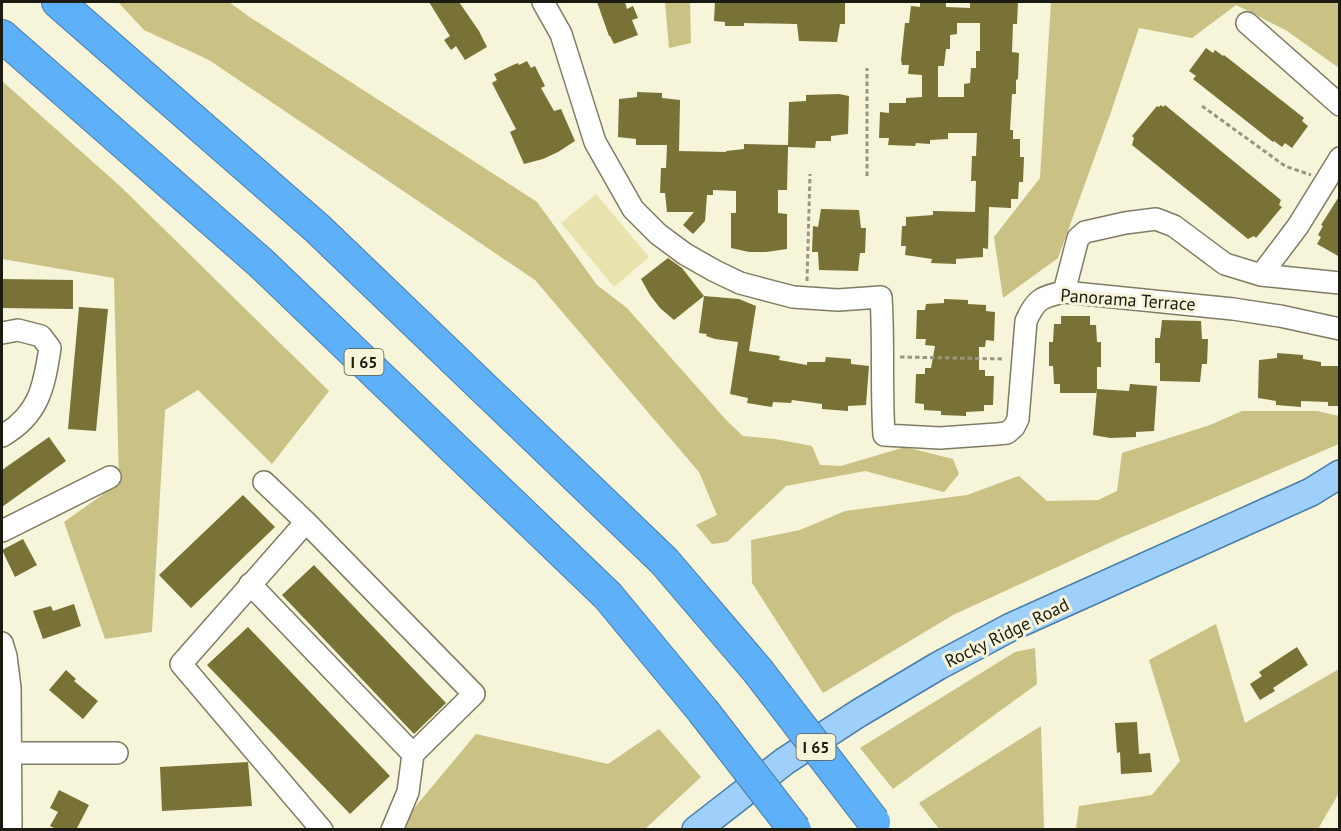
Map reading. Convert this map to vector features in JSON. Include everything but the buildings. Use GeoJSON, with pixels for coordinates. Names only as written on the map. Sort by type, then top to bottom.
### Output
{"type":"FeatureCollection","features":[{"type":"Feature","properties":{"kind":"highway","name":"I 65"},"geometry":{"type":"LineString","coordinates":[[58,2],[317,228],[664,561],[758,671],[877,826]]}},
{"type":"Feature","properties":{"kind":"highway","name":"I 65"},"geometry":{"type":"LineString","coordinates":[[2,36],[261,263],[600,588],[702,711],[795,830]]}},
{"type":"Feature","properties":{"kind":"main road","name":"Rocky Ridge Road"},"geometry":{"type":"LineString","coordinates":[[696,830],[785,761],[938,666],[1011,627],[1311,492],[1340,474]]}},
{"type":"Feature","properties":{"kind":"street","name":"Panorama Terrace"},"geometry":{"type":"LineString","coordinates":[[543,2],[561,34],[595,142],[633,208],[658,234],[715,272],[740,283],[793,297],[838,300],[881,297],[884,356],[881,397],[884,435],[940,438],[1007,433],[1018,419],[1026,321],[1031,310],[1043,297],[1064,292],[1233,309],[1340,329]]}},
{"type":"Feature","properties":{"kind":"street"},"geometry":{"type":"LineString","coordinates":[[1247,23],[1340,105]]}},
{"type":"Feature","properties":{"kind":"street"},"geometry":{"type":"LineString","coordinates":[[1261,275],[1298,226],[1340,158]]}},
{"type":"Feature","properties":{"kind":"street"},"geometry":{"type":"LineString","coordinates":[[1064,292],[1078,238],[1085,232],[1156,219],[1174,226],[1225,264],[1261,275],[1340,282]]}},
{"type":"Feature","properties":{"kind":"street"},"geometry":{"type":"LineString","coordinates":[[2,333],[18,330],[41,336],[51,348],[46,375],[36,406],[27,418],[2,436]]}},
{"type":"Feature","properties":{"kind":"street"},"geometry":{"type":"LineString","coordinates":[[2,531],[110,477]]}},
{"type":"Feature","properties":{"kind":"street"},"geometry":{"type":"LineString","coordinates":[[264,482],[474,694],[413,754],[408,792],[392,830]]}},
{"type":"Feature","properties":{"kind":"street"},"geometry":{"type":"LineString","coordinates":[[306,522],[181,663],[322,830]]}},
{"type":"Feature","properties":{"kind":"street"},"geometry":{"type":"LineString","coordinates":[[250,584],[413,754]]}},
{"type":"Feature","properties":{"kind":"street"},"geometry":{"type":"LineString","coordinates":[[2,643],[10,688],[12,830]]}},
{"type":"Feature","properties":{"kind":"street"},"geometry":{"type":"LineString","coordinates":[[12,753],[117,753]]}},
{"type":"Feature","properties":{"kind":"path"},"geometry":{"type":"LineString","coordinates":[[867,68],[867,176]]}},
{"type":"Feature","properties":{"kind":"path"},"geometry":{"type":"LineString","coordinates":[[1202,106],[1285,166],[1305,171],[1324,182]]}},
{"type":"Feature","properties":{"kind":"path"},"geometry":{"type":"LineString","coordinates":[[806,297],[810,174]]}},
{"type":"Feature","properties":{"kind":"path"},"geometry":{"type":"LineString","coordinates":[[884,356],[1022,359]]}},
{"type":"Feature","properties":{"kind":"shaded area"},"geometry":{"type":"Polygon","coordinates":[[[118,2],[229,2],[537,202],[597,285],[627,308],[743,436],[812,446],[820,465],[841,466],[905,447],[953,459],[959,474],[944,492],[865,471],[786,486],[727,542],[712,544],[696,525],[717,515],[699,472],[535,280],[209,60],[144,30],[118,2]]]}},
{"type":"Feature","properties":{"kind":"shaded area"},"geometry":{"type":"Polygon","coordinates":[[[665,2],[690,2],[691,43],[669,48],[665,2]]]}},
{"type":"Feature","properties":{"kind":"shaded area"},"geometry":{"type":"Polygon","coordinates":[[[1051,2],[1339,2],[1339,68],[1287,31],[1236,5],[1192,38],[1139,28],[1058,258],[1003,298],[994,237],[1040,178],[1051,2]]]}},
{"type":"Feature","properties":{"kind":"shaded area"},"geometry":{"type":"Polygon","coordinates":[[[2,81],[121,187],[329,391],[272,464],[198,390],[165,410],[152,632],[105,639],[64,522],[119,483],[114,278],[2,259],[2,81]]]}},
{"type":"Feature","properties":{"kind":"shaded area"},"geometry":{"type":"Polygon","coordinates":[[[596,194],[649,257],[614,287],[561,223],[596,194]]]}},
{"type":"Feature","properties":{"kind":"shaded area"},"geometry":{"type":"Polygon","coordinates":[[[1242,411],[1317,411],[1339,416],[1339,444],[1120,538],[953,615],[823,693],[752,583],[751,540],[800,530],[845,511],[967,495],[1019,476],[1047,501],[1098,500],[1117,491],[1122,453],[1210,425],[1242,411]]]}},
{"type":"Feature","properties":{"kind":"shaded area"},"geometry":{"type":"Polygon","coordinates":[[[1216,624],[1245,723],[1339,669],[1339,793],[1318,829],[1076,829],[1079,806],[1152,795],[1180,761],[1149,660],[1216,624]]]}},
{"type":"Feature","properties":{"kind":"shaded area"},"geometry":{"type":"Polygon","coordinates":[[[1035,648],[1037,684],[893,789],[860,748],[1015,652],[1035,648]]]}},
{"type":"Feature","properties":{"kind":"shaded area"},"geometry":{"type":"Polygon","coordinates":[[[1041,726],[1044,829],[939,829],[919,803],[1041,726]]]}},
{"type":"Feature","properties":{"kind":"shaded area"},"geometry":{"type":"Polygon","coordinates":[[[659,729],[701,777],[645,829],[405,829],[411,812],[476,734],[608,764],[659,729]]]}}]}
